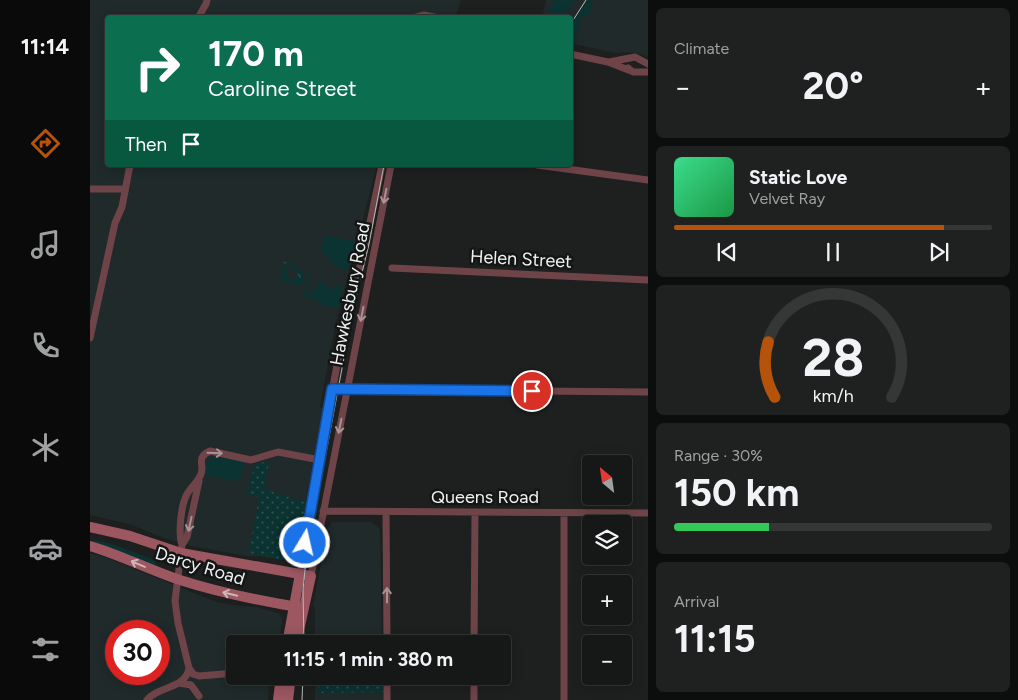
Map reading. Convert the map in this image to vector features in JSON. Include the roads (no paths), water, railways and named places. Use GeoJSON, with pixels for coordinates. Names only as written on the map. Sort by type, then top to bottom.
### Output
{"type":"FeatureCollection","features":[{"type":"Feature","properties":{"kind":"street"},"geometry":{"type":"LineString","coordinates":[[200,15],[207,0]]}},
{"type":"Feature","properties":{"kind":"street"},"geometry":{"type":"LineString","coordinates":[[573,55],[608,62],[633,71],[648,72]]}},
{"type":"Feature","properties":{"kind":"street"},"geometry":{"type":"LineString","coordinates":[[608,62],[636,58],[648,64]]}},
{"type":"Feature","properties":{"kind":"street"},"geometry":{"type":"LineString","coordinates":[[636,58],[642,65],[640,70],[633,71],[628,67],[628,62],[636,58]]}},
{"type":"Feature","properties":{"kind":"street"},"geometry":{"type":"LineString","coordinates":[[90,338],[115,223],[122,206],[130,167]]}},
{"type":"Feature","properties":{"kind":"street","name":"Hawkesbury Road"},"geometry":{"type":"LineString","coordinates":[[305,575],[314,488],[332,389],[347,312],[363,256],[382,167]]}},
{"type":"Feature","properties":{"kind":"street","name":"Hawkesbury Road"},"geometry":{"type":"LineString","coordinates":[[290,635],[323,511],[391,167]]}},
{"type":"Feature","properties":{"kind":"street"},"geometry":{"type":"LineString","coordinates":[[552,167],[648,180]]}},
{"type":"Feature","properties":{"kind":"street"},"geometry":{"type":"LineString","coordinates":[[90,189],[125,189]]}},
{"type":"Feature","properties":{"kind":"street","name":"Helen Street"},"geometry":{"type":"LineString","coordinates":[[392,268],[648,280]]}},
{"type":"Feature","properties":{"kind":"street"},"geometry":{"type":"LineString","coordinates":[[332,389],[648,392]]}},
{"type":"Feature","properties":{"kind":"street"},"geometry":{"type":"LineString","coordinates":[[226,674],[203,676],[194,674],[189,668],[176,612],[175,601],[181,549],[179,536],[184,500],[202,472],[201,460],[210,451],[251,460],[278,452],[320,460]]}},
{"type":"Feature","properties":{"kind":"street","name":"Queens Road"},"geometry":{"type":"LineString","coordinates":[[323,511],[648,513]]}},
{"type":"Feature","properties":{"kind":"street"},"geometry":{"type":"LineString","coordinates":[[386,512],[387,635]]}},
{"type":"Feature","properties":{"kind":"street"},"geometry":{"type":"LineString","coordinates":[[474,512],[474,635]]}},
{"type":"Feature","properties":{"kind":"street"},"geometry":{"type":"LineString","coordinates":[[564,513],[564,700]]}},
{"type":"Feature","properties":{"kind":"street","name":"Darcy Road"},"geometry":{"type":"LineString","coordinates":[[90,526],[181,549],[305,575]]}},
{"type":"Feature","properties":{"kind":"street","name":"Darcy Road"},"geometry":{"type":"LineString","coordinates":[[90,546],[177,579],[233,595],[298,608]]}},
{"type":"Feature","properties":{"kind":"street","name":"Hawkesbury Road"},"geometry":{"type":"LineString","coordinates":[[296,635],[298,608]]}},
{"type":"Feature","properties":{"kind":"street"},"geometry":{"type":"LineString","coordinates":[[146,700],[186,678],[189,668]]}},
{"type":"Feature","properties":{"kind":"street"},"geometry":{"type":"LineString","coordinates":[[200,698],[199,683],[203,676]]}},
{"type":"Feature","properties":{"kind":"street"},"geometry":{"type":"LineString","coordinates":[[179,683],[192,685],[200,698]]}},
{"type":"Feature","properties":{"kind":"street"},"geometry":{"type":"LineString","coordinates":[[278,700],[279,685]]}},
{"type":"Feature","properties":{"kind":"street"},"geometry":{"type":"LineString","coordinates":[[288,700],[290,685]]}},
{"type":"Feature","properties":{"kind":"street"},"geometry":{"type":"LineString","coordinates":[[291,685],[292,700]]}},
{"type":"Feature","properties":{"kind":"street"},"geometry":{"type":"LineString","coordinates":[[387,685],[387,700]]}},
{"type":"Feature","properties":{"kind":"street"},"geometry":{"type":"LineString","coordinates":[[474,685],[474,700]]}},
{"type":"Feature","properties":{"kind":"tram line"},"geometry":{"type":"LineString","coordinates":[[573,20],[586,0]]}},
{"type":"Feature","properties":{"kind":"tram line"},"geometry":{"type":"LineString","coordinates":[[304,635],[303,590],[306,559],[353,310],[369,244],[384,167]]}},
{"type":"Feature","properties":{"kind":"tram line"},"geometry":{"type":"LineString","coordinates":[[302,700],[303,685]]}}]}
